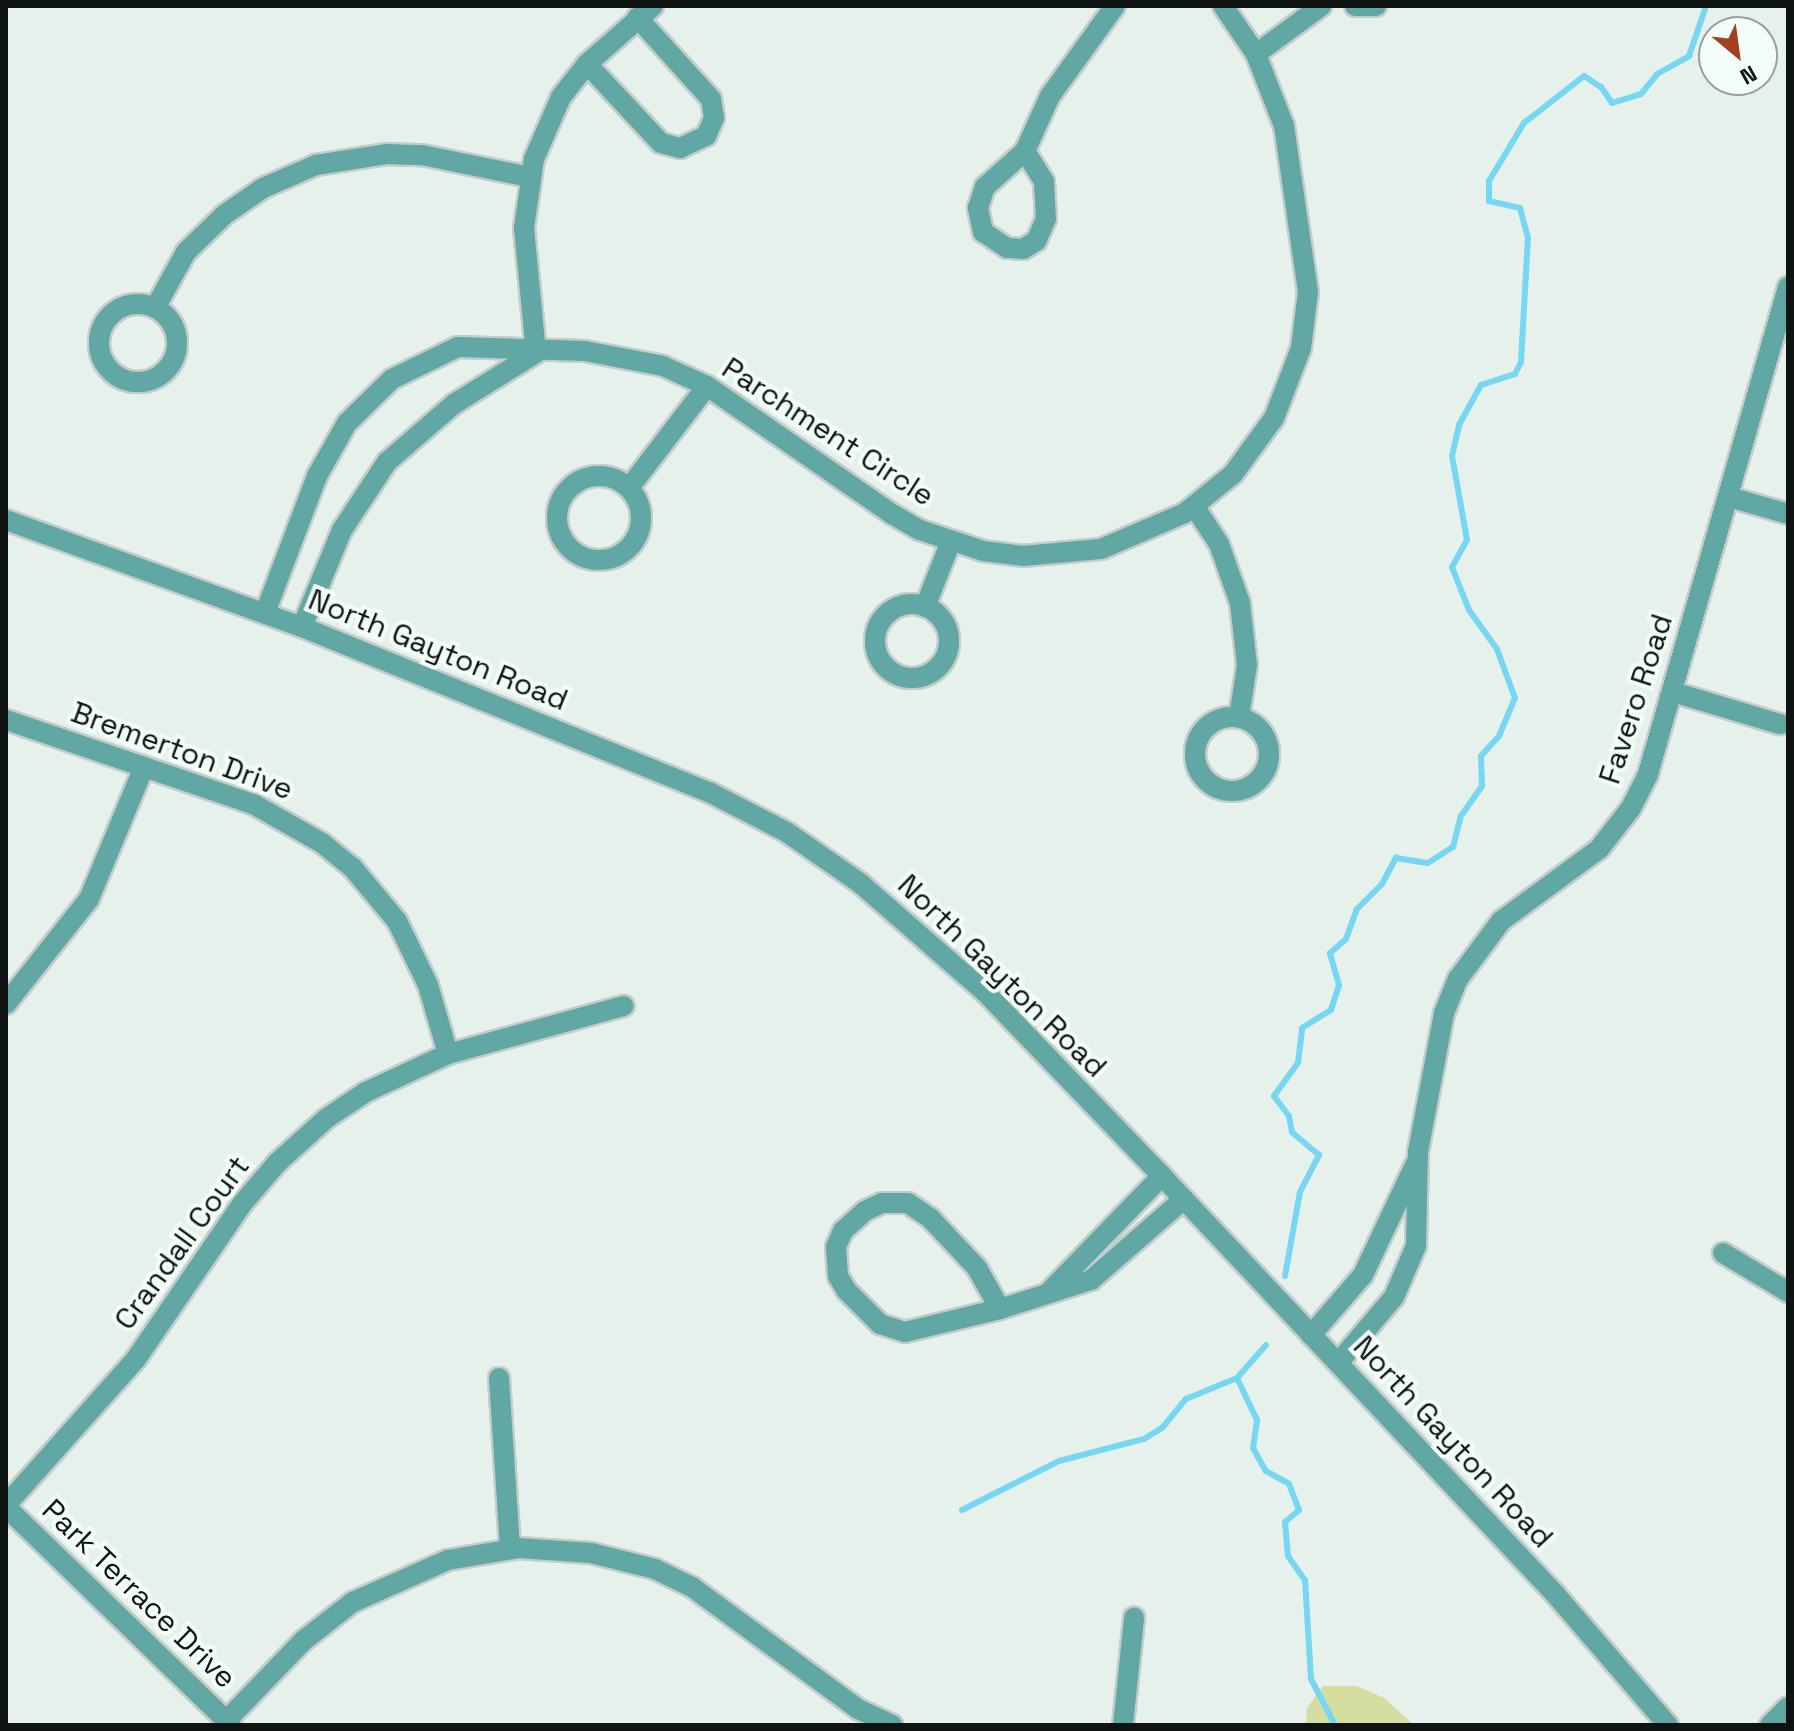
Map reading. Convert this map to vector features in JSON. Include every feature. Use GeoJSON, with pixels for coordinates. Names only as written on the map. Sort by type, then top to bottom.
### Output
{"type":"FeatureCollection","features":[{"type":"Feature","properties":{"kind":"street"},"geometry":{"type":"LineString","coordinates":[[1025,151],[1044,182],[1046,219],[1036,241],[1023,249],[1007,248],[983,232],[978,208],[996,172],[1025,151],[1050,96],[1115,6]]}},
{"type":"Feature","properties":{"kind":"street","name":"Parchment Circle"},"geometry":{"type":"LineString","coordinates":[[302,627],[342,530],[387,462],[454,404],[536,353],[563,349],[624,355],[707,386],[892,514],[951,541],[1023,556],[1063,555],[1145,534],[1194,506],[1233,474],[1274,418],[1305,327],[1306,257],[1293,168],[1276,100],[1256,54],[1223,6]]}},
{"type":"Feature","properties":{"kind":"street"},"geometry":{"type":"LineString","coordinates":[[1256,54],[1321,6]]}},
{"type":"Feature","properties":{"kind":"street"},"geometry":{"type":"LineString","coordinates":[[1355,6],[1376,6]]}},
{"type":"Feature","properties":{"kind":"street"},"geometry":{"type":"LineString","coordinates":[[536,353],[525,251],[529,177],[550,117],[587,64],[645,11],[711,99],[714,118],[706,136],[680,148],[661,143],[587,64]]}},
{"type":"Feature","properties":{"kind":"street"},"geometry":{"type":"LineString","coordinates":[[155,308],[186,252],[224,215],[263,188],[316,165],[386,154],[422,155],[529,177]]}},
{"type":"Feature","properties":{"kind":"street","name":"Favero Road"},"geometry":{"type":"LineString","coordinates":[[1338,1363],[1377,1320],[1408,1267],[1418,1217],[1418,1158],[1433,1061],[1458,979],[1501,921],[1569,874],[1620,825],[1648,774],[1788,287]]}},
{"type":"Feature","properties":{"kind":"street","name":"Parchment Circle"},"geometry":{"type":"LineString","coordinates":[[265,613],[317,476],[331,447],[367,400],[422,361],[458,347],[512,345],[536,353]]}},
{"type":"Feature","properties":{"kind":"street"},"geometry":{"type":"LineString","coordinates":[[629,488],[707,386]]}},
{"type":"Feature","properties":{"kind":"street"},"geometry":{"type":"LineString","coordinates":[[600,476],[629,488],[641,518],[628,548],[598,560],[568,547],[556,517],[569,487],[600,476]]}},
{"type":"Feature","properties":{"kind":"street"},"geometry":{"type":"LineString","coordinates":[[1729,497],[1788,514]]}},
{"type":"Feature","properties":{"kind":"street"},"geometry":{"type":"LineString","coordinates":[[1194,506],[1219,544],[1240,603],[1247,665],[1239,717]]}},
{"type":"Feature","properties":{"kind":"street","name":"North Gayton Road"},"geometry":{"type":"LineString","coordinates":[[6,520],[302,627],[709,792],[788,833],[860,883],[938,949],[1162,1176],[1556,1595],[1668,1725]]}},
{"type":"Feature","properties":{"kind":"street"},"geometry":{"type":"LineString","coordinates":[[925,607],[951,541]]}},
{"type":"Feature","properties":{"kind":"street"},"geometry":{"type":"LineString","coordinates":[[1673,692],[1780,724]]}},
{"type":"Feature","properties":{"kind":"street","name":"Bremerton Drive"},"geometry":{"type":"LineString","coordinates":[[6,720],[144,767],[292,823],[352,867],[376,893],[413,950],[448,1054]]}},
{"type":"Feature","properties":{"kind":"street"},"geometry":{"type":"LineString","coordinates":[[6,1004],[89,899],[144,767]]}},
{"type":"Feature","properties":{"kind":"street","name":"Crandall Court"},"geometry":{"type":"LineString","coordinates":[[6,1506],[136,1359],[242,1204],[277,1163],[366,1092],[448,1054],[624,1006]]}},
{"type":"Feature","properties":{"kind":"street","name":"Favero Road"},"geometry":{"type":"LineString","coordinates":[[1311,1335],[1363,1275],[1418,1158]]}},
{"type":"Feature","properties":{"kind":"street"},"geometry":{"type":"LineString","coordinates":[[1049,1292],[1162,1176]]}},
{"type":"Feature","properties":{"kind":"street"},"geometry":{"type":"LineString","coordinates":[[1000,1309],[977,1268],[930,1218],[908,1203],[873,1206],[843,1231],[836,1247],[838,1276],[846,1290],[890,1329],[905,1332],[1000,1309],[1105,1271],[1184,1199]]}},
{"type":"Feature","properties":{"kind":"street"},"geometry":{"type":"LineString","coordinates":[[1723,1253],[1788,1292]]}},
{"type":"Feature","properties":{"kind":"street"},"geometry":{"type":"LineString","coordinates":[[499,1378],[510,1549]]}},
{"type":"Feature","properties":{"kind":"street","name":"Park Terrace Drive"},"geometry":{"type":"LineString","coordinates":[[6,1506],[229,1723]]}},
{"type":"Feature","properties":{"kind":"street"},"geometry":{"type":"LineString","coordinates":[[229,1723],[303,1641],[353,1602],[412,1572],[510,1549],[591,1553],[655,1569],[721,1604],[862,1719],[892,1725]]}},
{"type":"Feature","properties":{"kind":"street"},"geometry":{"type":"LineString","coordinates":[[1123,1725],[1134,1618]]}},
{"type":"Feature","properties":{"kind":"street"},"geometry":{"type":"LineString","coordinates":[[1770,1725],[1788,1707]]}},
{"type":"Feature","properties":{"kind":"green space"},"geometry":{"type":"Polygon","coordinates":[[[1323,1686],[1357,1686],[1384,1698],[1414,1725],[1306,1725],[1307,1708],[1323,1686]]]}},
{"type":"Feature","properties":{"kind":"waterway"},"geometry":{"type":"LineString","coordinates":[[1285,1276],[1300,1192],[1319,1155],[1292,1132],[1289,1116],[1274,1096],[1298,1063],[1302,1028],[1331,1010],[1339,985],[1330,953],[1346,939],[1357,909],[1382,884],[1396,858],[1428,863],[1453,847],[1461,816],[1482,786],[1481,756],[1499,736],[1515,698],[1497,649],[1469,610],[1452,567],[1467,540],[1452,456],[1459,425],[1481,385],[1515,374],[1521,362],[1528,238],[1520,208],[1489,201],[1489,181],[1524,123],[1584,76],[1601,87],[1612,103],[1641,94],[1657,74],[1689,56],[1706,6]]}},
{"type":"Feature","properties":{"kind":"waterway"},"geometry":{"type":"LineString","coordinates":[[962,1510],[1059,1461],[1144,1439],[1163,1427],[1186,1399],[1237,1378],[1266,1345]]}},
{"type":"Feature","properties":{"kind":"waterway"},"geometry":{"type":"LineString","coordinates":[[1237,1378],[1257,1420],[1253,1448],[1266,1471],[1289,1484],[1299,1510],[1285,1522],[1288,1556],[1305,1580],[1311,1679],[1335,1725]]}}]}
